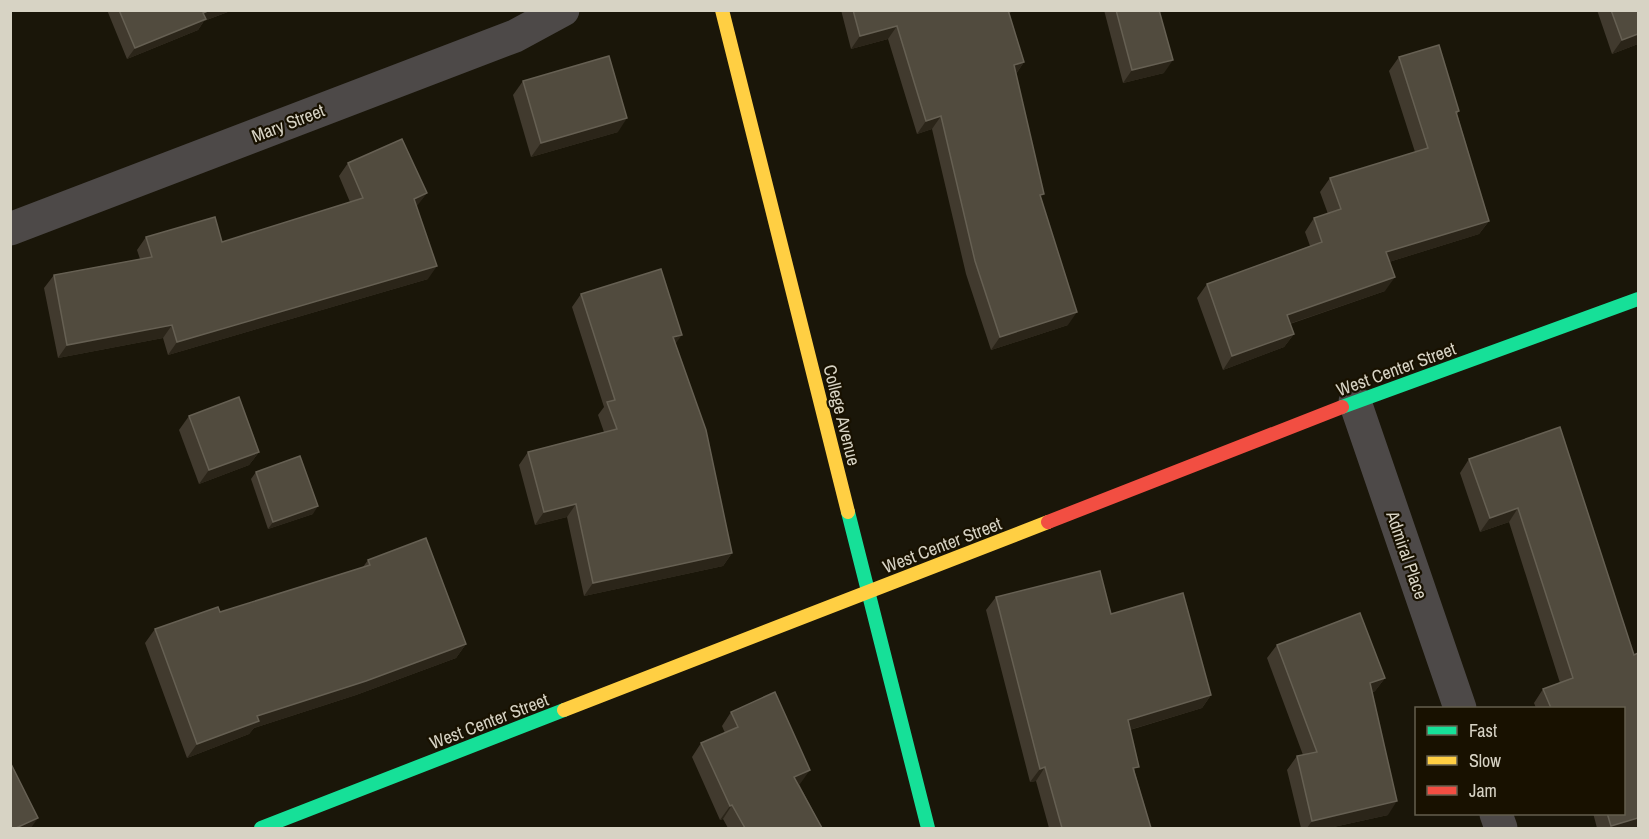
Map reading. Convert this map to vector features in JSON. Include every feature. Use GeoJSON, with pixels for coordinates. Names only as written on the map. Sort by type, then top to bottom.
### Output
{"type":"FeatureCollection","features":[{"type":"Feature","properties":{"kind":"street","name":"Mary Street"},"geometry":{"type":"LineString","coordinates":[[10,229],[515,36],[562,10]]}},
{"type":"Feature","properties":{"kind":"street","name":"College Avenue"},"geometry":{"type":"LineString","coordinates":[[722,10],[928,828]]}},
{"type":"Feature","properties":{"kind":"street","name":"West Center Street"},"geometry":{"type":"LineString","coordinates":[[261,828],[1355,402],[1638,299]]}},
{"type":"Feature","properties":{"kind":"street","name":"Admiral Place"},"geometry":{"type":"LineString","coordinates":[[1355,402],[1460,707]]}},
{"type":"Feature","properties":{"kind":"building"},"geometry":{"type":"Polygon","coordinates":[[[119,10],[210,10],[203,13],[206,19],[135,48],[119,10]]]}},
{"type":"Feature","properties":{"kind":"building"},"geometry":{"type":"Polygon","coordinates":[[[853,10],[1008,10],[1024,62],[1014,65],[1044,194],[1040,195],[1077,312],[1000,337],[975,261],[941,116],[926,121],[897,26],[860,36],[853,10]]]}},
{"type":"Feature","properties":{"kind":"building"},"geometry":{"type":"Polygon","coordinates":[[[1116,10],[1159,10],[1173,60],[1132,70],[1116,10]]]}},
{"type":"Feature","properties":{"kind":"building"},"geometry":{"type":"Polygon","coordinates":[[[1611,10],[1638,10],[1638,34],[1622,40],[1611,10]]]}},
{"type":"Feature","properties":{"kind":"building"},"geometry":{"type":"Polygon","coordinates":[[[1439,45],[1459,111],[1456,112],[1489,221],[1386,252],[1395,277],[1287,315],[1294,334],[1232,356],[1207,284],[1322,242],[1314,218],[1341,209],[1330,178],[1428,148],[1399,57],[1439,45]]]}},
{"type":"Feature","properties":{"kind":"building"},"geometry":{"type":"Polygon","coordinates":[[[609,56],[627,118],[541,143],[523,81],[609,56]]]}},
{"type":"Feature","properties":{"kind":"building"},"geometry":{"type":"Polygon","coordinates":[[[402,139],[427,193],[414,199],[437,266],[177,342],[172,325],[67,345],[54,275],[152,257],[146,237],[215,217],[222,242],[363,198],[348,163],[402,139]]]}},
{"type":"Feature","properties":{"kind":"building"},"geometry":{"type":"Polygon","coordinates":[[[661,269],[682,335],[673,337],[706,430],[732,553],[593,583],[576,504],[544,512],[528,452],[617,429],[607,402],[615,400],[581,294],[661,269]]]}},
{"type":"Feature","properties":{"kind":"building"},"geometry":{"type":"Polygon","coordinates":[[[239,397],[259,452],[209,470],[189,416],[239,397]]]}},
{"type":"Feature","properties":{"kind":"building"},"geometry":{"type":"Polygon","coordinates":[[[1560,427],[1634,655],[1638,653],[1638,818],[1611,826],[1608,815],[1625,815],[1625,707],[1551,707],[1543,689],[1573,678],[1518,508],[1490,518],[1469,459],[1560,427]]]}},
{"type":"Feature","properties":{"kind":"building"},"geometry":{"type":"Polygon","coordinates":[[[300,456],[318,506],[273,522],[256,472],[300,456]]]}},
{"type":"Feature","properties":{"kind":"building"},"geometry":{"type":"Polygon","coordinates":[[[426,538],[466,644],[366,681],[257,716],[259,721],[197,744],[155,629],[218,607],[220,612],[370,565],[368,560],[426,538]]]}},
{"type":"Feature","properties":{"kind":"building"},"geometry":{"type":"Polygon","coordinates":[[[1100,571],[1111,614],[1183,593],[1211,695],[1128,720],[1139,767],[1133,768],[1151,828],[1062,828],[1045,767],[1040,769],[996,597],[1100,571]]]}},
{"type":"Feature","properties":{"kind":"building"},"geometry":{"type":"Polygon","coordinates":[[[1360,613],[1385,678],[1370,683],[1397,801],[1312,821],[1297,756],[1317,752],[1277,645],[1360,613]]]}},
{"type":"Feature","properties":{"kind":"building"},"geometry":{"type":"Polygon","coordinates":[[[775,692],[810,770],[794,777],[822,828],[745,828],[732,805],[730,806],[701,743],[738,727],[731,712],[775,692]]]}},
{"type":"Feature","properties":{"kind":"building"},"geometry":{"type":"Polygon","coordinates":[[[10,762],[38,818],[16,828],[10,828],[10,762]]]}},
{"type":"Feature","properties":{"kind":"traffic: fast"},"geometry":{"type":"LineString","coordinates":[[1342,407],[1638,299]]}},
{"type":"Feature","properties":{"kind":"traffic: fast"},"geometry":{"type":"LineString","coordinates":[[848,512],[928,828]]}},
{"type":"Feature","properties":{"kind":"traffic: fast"},"geometry":{"type":"LineString","coordinates":[[261,828],[564,710]]}},
{"type":"Feature","properties":{"kind":"traffic: slow"},"geometry":{"type":"LineString","coordinates":[[722,10],[848,512]]}},
{"type":"Feature","properties":{"kind":"traffic: slow"},"geometry":{"type":"LineString","coordinates":[[564,710],[1048,522]]}},
{"type":"Feature","properties":{"kind":"traffic: jam"},"geometry":{"type":"LineString","coordinates":[[1048,522],[1342,407]]}}]}
